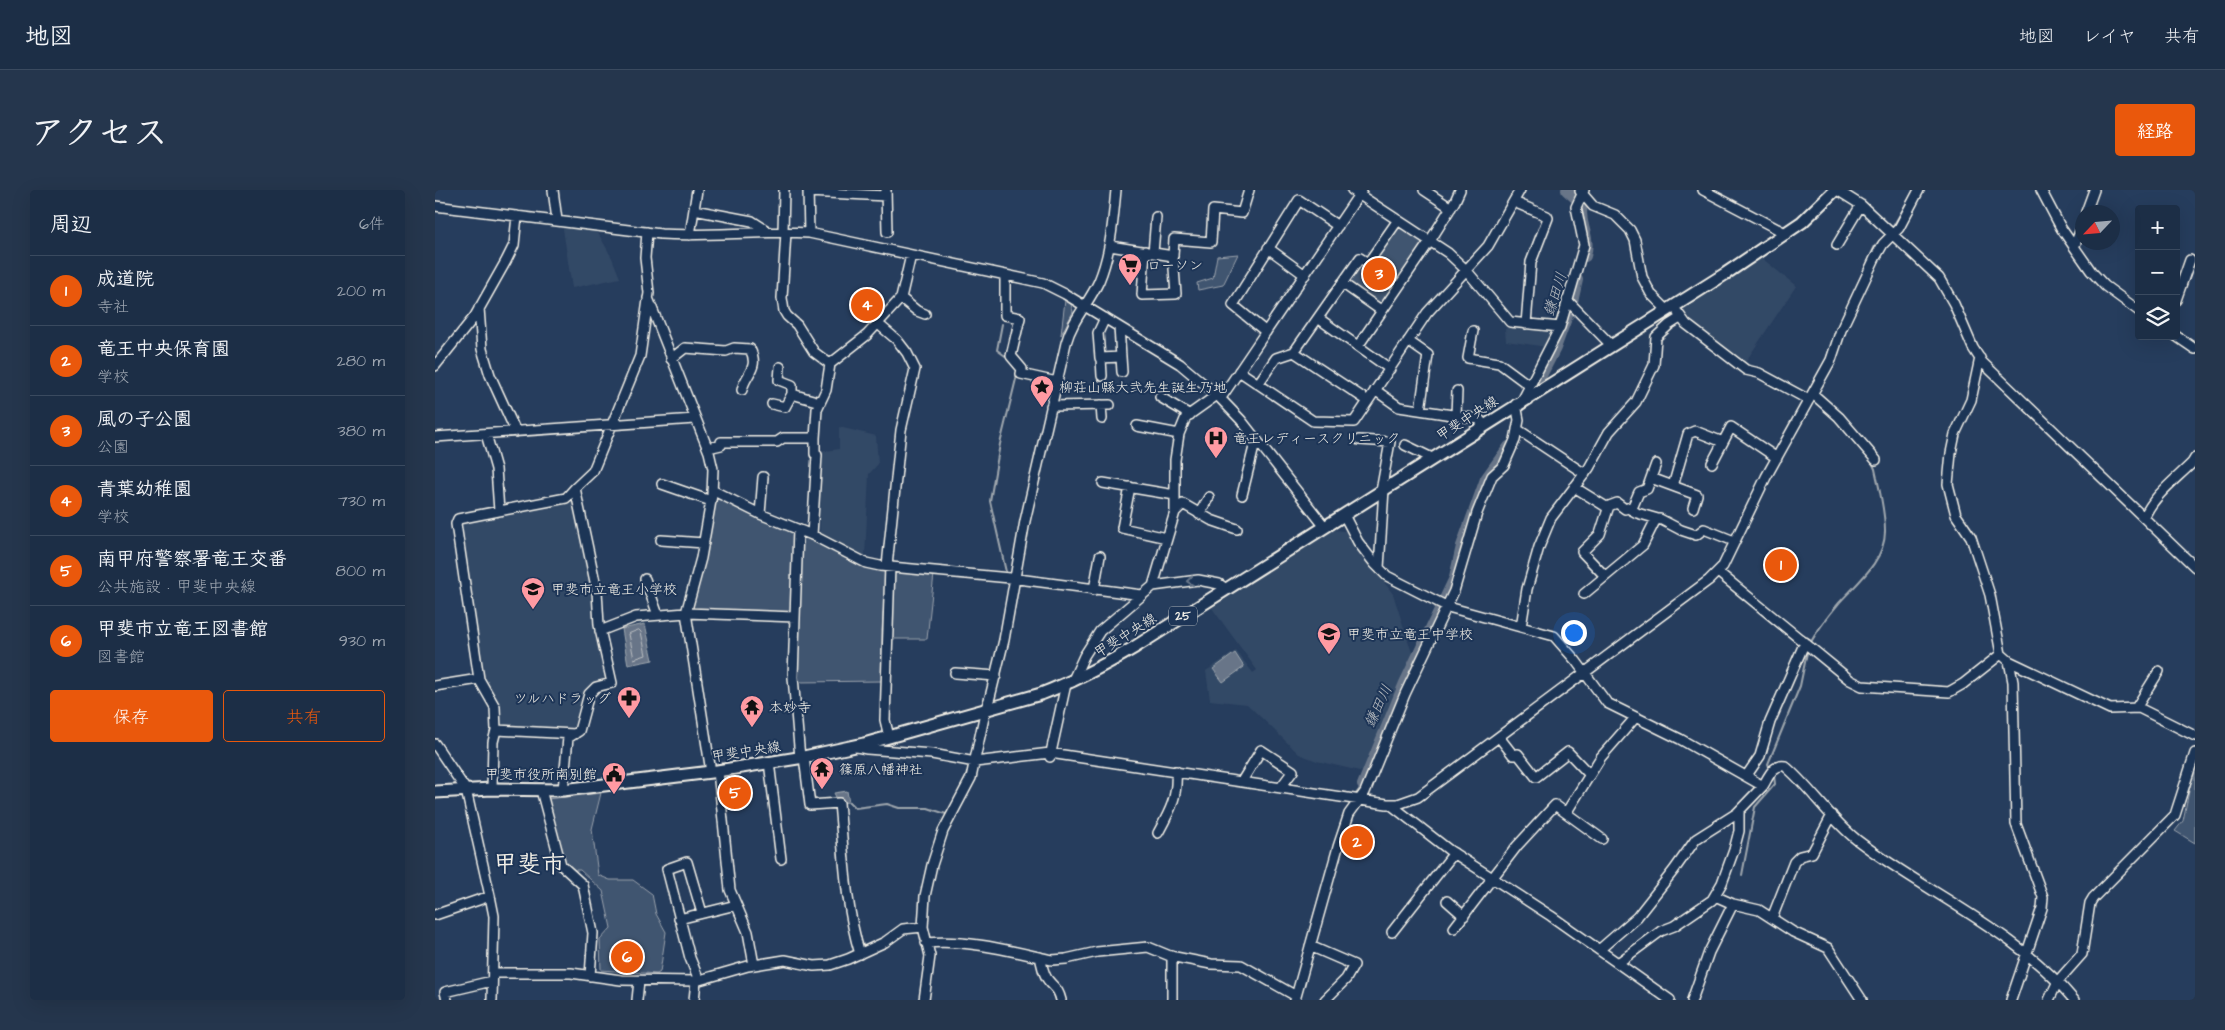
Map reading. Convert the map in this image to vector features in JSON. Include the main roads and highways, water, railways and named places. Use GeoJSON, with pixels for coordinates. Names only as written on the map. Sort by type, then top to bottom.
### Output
{"type":"FeatureCollection","features":[{"type":"Feature","properties":{"kind":"main road","name":"甲斐中央線"},"geometry":{"type":"LineString","coordinates":[[435,792],[492,789],[563,790],[802,758],[889,737],[985,708],[1041,694],[1069,683],[1097,670],[1787,234],[1814,212],[1836,190]]}},
{"type":"Feature","properties":{"kind":"water"},"geometry":{"type":"Polygon","coordinates":[[[645,624],[653,660],[628,665],[622,629],[645,624]]]}},
{"type":"Feature","properties":{"kind":"water"},"geometry":{"type":"Polygon","coordinates":[[[1235,653],[1244,667],[1223,682],[1213,669],[1235,653]]]}},
{"type":"Feature","properties":{"kind":"water"},"geometry":{"type":"Polygon","coordinates":[[[847,791],[849,802],[839,803],[834,793],[847,791]]]}},
{"type":"Feature","properties":{"kind":"waterway","name":"鎌田川"},"geometry":{"type":"LineString","coordinates":[[1567,190],[1577,199]]}},
{"type":"Feature","properties":{"kind":"waterway"},"geometry":{"type":"LineString","coordinates":[[1891,230],[1914,190]]}},
{"type":"Feature","properties":{"kind":"waterway","name":"鎌田川"},"geometry":{"type":"LineString","coordinates":[[1582,206],[1581,218],[1586,242],[1585,256]]}},
{"type":"Feature","properties":{"kind":"waterway"},"geometry":{"type":"LineString","coordinates":[[1840,323],[1875,246],[1887,233]]}},
{"type":"Feature","properties":{"kind":"waterway","name":"鎌田川"},"geometry":{"type":"LineString","coordinates":[[1534,389],[1555,348],[1572,302],[1577,280]]}},
{"type":"Feature","properties":{"kind":"waterway"},"geometry":{"type":"LineString","coordinates":[[1002,324],[997,350],[1008,358]]}},
{"type":"Feature","properties":{"kind":"waterway"},"geometry":{"type":"LineString","coordinates":[[1826,360],[1830,348]]}},
{"type":"Feature","properties":{"kind":"waterway"},"geometry":{"type":"LineString","coordinates":[[1006,572],[990,501],[1000,444],[1017,375]]}},
{"type":"Feature","properties":{"kind":"waterway","name":"鎌田川"},"geometry":{"type":"LineString","coordinates":[[1363,785],[1405,683],[1455,578],[1462,546],[1486,479],[1509,447]]}},
{"type":"Feature","properties":{"kind":"waterway"},"geometry":{"type":"LineString","coordinates":[[1810,644],[1827,618],[1862,579],[1881,551],[1885,530],[1884,515],[1875,469],[1871,460]]}},
{"type":"Feature","properties":{"kind":"waterway"},"geometry":{"type":"LineString","coordinates":[[1770,768],[1768,764],[1800,686],[1808,648]]}},
{"type":"Feature","properties":{"kind":"waterway"},"geometry":{"type":"LineString","coordinates":[[1742,875],[1755,807],[1775,784],[1774,775]]}},
{"type":"Feature","properties":{"kind":"waterway","name":"鎌田川"},"geometry":{"type":"LineString","coordinates":[[1355,795],[1363,785]]}},
{"type":"Feature","properties":{"kind":"waterway"},"geometry":{"type":"LineString","coordinates":[[849,802],[855,808],[887,804],[899,808],[928,808],[949,815]]}},
{"type":"Feature","properties":{"kind":"waterway","name":"鎌田川"},"geometry":{"type":"LineString","coordinates":[[1307,940],[1321,891]]}},
{"type":"Feature","properties":{"kind":"place","name":"風の子公園"},"geometry":{"type":"Point","coordinates":[1379,274]}},
{"type":"Feature","properties":{"kind":"place","name":"ローソン"},"geometry":{"type":"Point","coordinates":[1130,286]}},
{"type":"Feature","properties":{"kind":"place","name":"青葉幼稚園"},"geometry":{"type":"Point","coordinates":[867,305]}},
{"type":"Feature","properties":{"kind":"place","name":"柳荘山縣大弐先生誕生乃地"},"geometry":{"type":"Point","coordinates":[1042,408]}},
{"type":"Feature","properties":{"kind":"place","name":"竜王レディースクリニック"},"geometry":{"type":"Point","coordinates":[1216,459]}},
{"type":"Feature","properties":{"kind":"place","name":"成道院"},"geometry":{"type":"Point","coordinates":[1781,565]}},
{"type":"Feature","properties":{"kind":"place","name":"甲斐市立竜王小学校"},"geometry":{"type":"Point","coordinates":[533,610]}},
{"type":"Feature","properties":{"kind":"place","name":"甲斐市立竜王中学校"},"geometry":{"type":"Point","coordinates":[1329,655]}},
{"type":"Feature","properties":{"kind":"place","name":"ツルハドラッグ"},"geometry":{"type":"Point","coordinates":[629,719]}},
{"type":"Feature","properties":{"kind":"place","name":"本妙寺"},"geometry":{"type":"Point","coordinates":[752,728]}},
{"type":"Feature","properties":{"kind":"place","name":"篠原八幡神社"},"geometry":{"type":"Point","coordinates":[822,790]}},
{"type":"Feature","properties":{"kind":"place","name":"南甲府警察署竜王交番"},"geometry":{"type":"Point","coordinates":[735,793]}},
{"type":"Feature","properties":{"kind":"place","name":"甲斐市役所南別館"},"geometry":{"type":"Point","coordinates":[614,795]}},
{"type":"Feature","properties":{"kind":"place","name":"竜王中央保育園"},"geometry":{"type":"Point","coordinates":[1357,842]}},
{"type":"Feature","properties":{"kind":"place","name":"甲斐市立竜王図書館"},"geometry":{"type":"Point","coordinates":[627,957]}},
{"type":"Feature","properties":{"kind":"district","name":"甲斐市"},"geometry":{"type":"Point","coordinates":[529,864]}}]}
